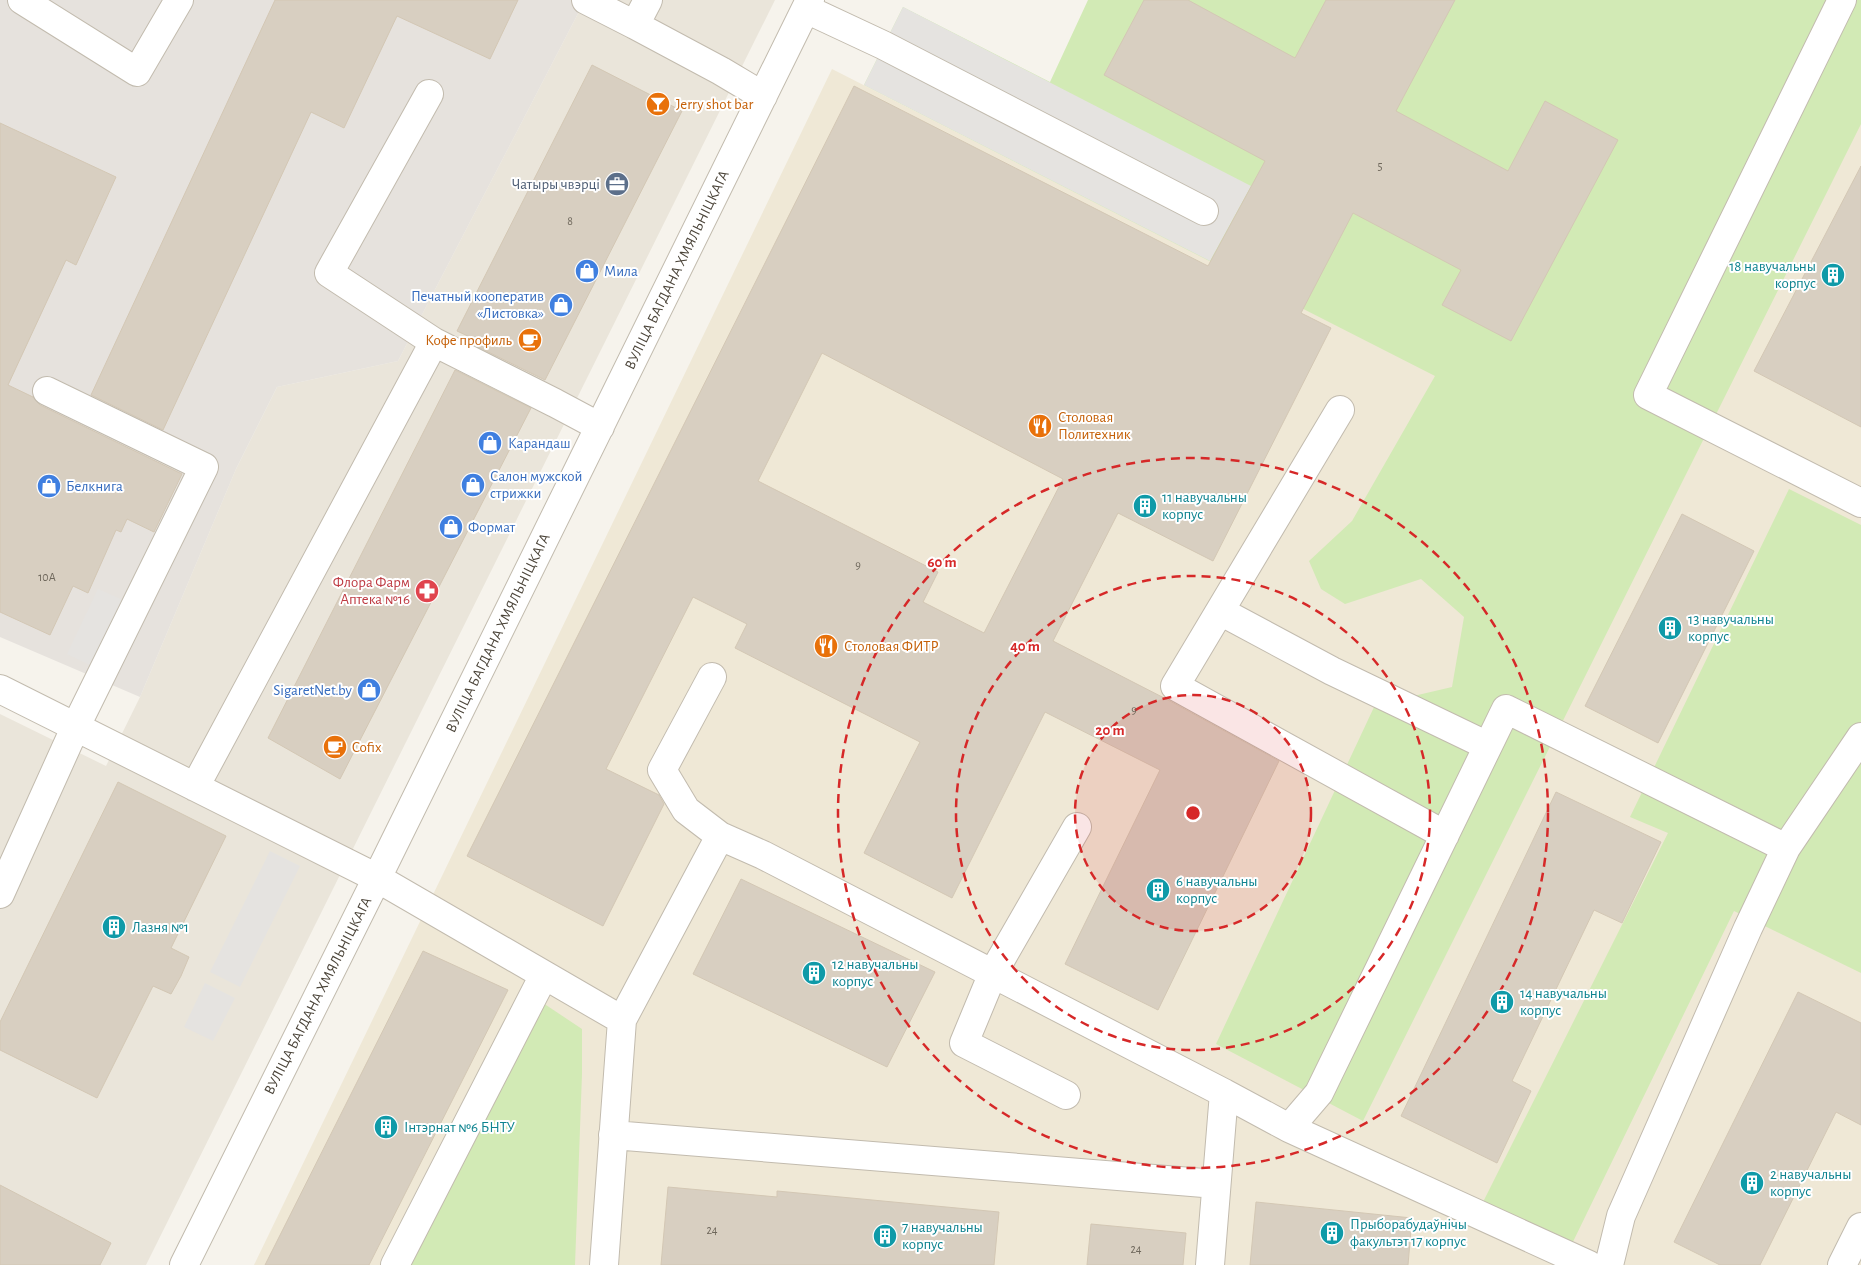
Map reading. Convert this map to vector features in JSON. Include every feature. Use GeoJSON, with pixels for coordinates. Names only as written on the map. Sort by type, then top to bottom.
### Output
{"type":"FeatureCollection","features":[{"type":"Feature","properties":{"kind":"street"},"geometry":{"type":"LineString","coordinates":[[22,0],[136,72],[179,0]]}},
{"type":"Feature","properties":{"kind":"street"},"geometry":{"type":"LineString","coordinates":[[586,0],[721,71],[763,96]]}},
{"type":"Feature","properties":{"kind":"street"},"geometry":{"type":"LineString","coordinates":[[636,26],[648,0]]}},
{"type":"Feature","properties":{"kind":"street"},"geometry":{"type":"LineString","coordinates":[[1842,0],[1648,395],[1861,503]]}},
{"type":"Feature","properties":{"kind":"street"},"geometry":{"type":"LineString","coordinates":[[808,4],[892,50],[1204,211]]}},
{"type":"Feature","properties":{"kind":"street","name":"ВУЛІЦА БАГДАНА ХМЯЛЬНІЦКАГА"},"geometry":{"type":"LineString","coordinates":[[184,1265],[808,4]]}},
{"type":"Feature","properties":{"kind":"street"},"geometry":{"type":"LineString","coordinates":[[429,94],[329,273],[434,342],[600,427]]}},
{"type":"Feature","properties":{"kind":"street"},"geometry":{"type":"LineString","coordinates":[[195,787],[434,342]]}},
{"type":"Feature","properties":{"kind":"street"},"geometry":{"type":"LineString","coordinates":[[0,894],[76,728],[204,466],[47,391]]}},
{"type":"Feature","properties":{"kind":"street"},"geometry":{"type":"LineString","coordinates":[[1340,410],[1175,686],[1445,835]]}},
{"type":"Feature","properties":{"kind":"street"},"geometry":{"type":"LineString","coordinates":[[1220,612],[1332,671],[1488,746]]}},
{"type":"Feature","properties":{"kind":"street"},"geometry":{"type":"LineString","coordinates":[[712,677],[662,770],[686,810],[720,836],[763,854],[1289,1128],[1589,1265]]}},
{"type":"Feature","properties":{"kind":"street"},"geometry":{"type":"LineString","coordinates":[[0,688],[76,728],[281,828],[377,878],[622,1020]]}},
{"type":"Feature","properties":{"kind":"street"},"geometry":{"type":"LineString","coordinates":[[1289,1128],[1319,1092],[1506,710],[1786,848]]}},
{"type":"Feature","properties":{"kind":"street"},"geometry":{"type":"LineString","coordinates":[[1609,1265],[1621,1216],[1748,928],[1786,848],[1861,736]]}},
{"type":"Feature","properties":{"kind":"street"},"geometry":{"type":"LineString","coordinates":[[1066,1095],[964,1043],[992,973],[1077,827]]}},
{"type":"Feature","properties":{"kind":"street"},"geometry":{"type":"LineString","coordinates":[[604,1265],[622,1020],[720,836]]}},
{"type":"Feature","properties":{"kind":"street"},"geometry":{"type":"LineString","coordinates":[[395,1265],[544,975]]}},
{"type":"Feature","properties":{"kind":"street"},"geometry":{"type":"LineString","coordinates":[[1210,1265],[1224,1093]]}},
{"type":"Feature","properties":{"kind":"street"},"geometry":{"type":"LineString","coordinates":[[613,1135],[1216,1184]]}},
{"type":"Feature","properties":{"kind":"street"},"geometry":{"type":"LineString","coordinates":[[1842,1265],[1861,1227]]}},
{"type":"Feature","properties":{"kind":"shaded area"},"geometry":{"type":"Polygon","coordinates":[[[0,0],[585,0],[398,361],[277,387],[236,469],[140,697],[0,637],[0,0]]]}},
{"type":"Feature","properties":{"kind":"shaded area"},"geometry":{"type":"Polygon","coordinates":[[[585,0],[775,0],[146,1265],[0,1265],[0,714],[106,766],[140,697],[236,469],[277,387],[398,361],[585,0]]]}},
{"type":"Feature","properties":{"kind":"shaded area"},"geometry":{"type":"Polygon","coordinates":[[[903,7],[1251,186],[1210,261],[864,85],[903,7]]]}},
{"type":"Feature","properties":{"kind":"shaded area"},"geometry":{"type":"Polygon","coordinates":[[[1861,12],[1861,1265],[254,1265],[832,69],[1210,261],[1861,12]]]}},
{"type":"Feature","properties":{"kind":"shaded area"},"geometry":{"type":"Polygon","coordinates":[[[98,589],[123,600],[92,666],[67,654],[98,589]]]}},
{"type":"Feature","properties":{"kind":"shaded area"},"geometry":{"type":"Polygon","coordinates":[[[270,851],[300,866],[240,987],[210,972],[270,851]]]}},
{"type":"Feature","properties":{"kind":"shaded area"},"geometry":{"type":"Polygon","coordinates":[[[205,983],[235,998],[213,1041],[184,1027],[205,983]]]}},
{"type":"Feature","properties":{"kind":"green space"},"geometry":{"type":"Polygon","coordinates":[[[1088,0],[1861,0],[1861,124],[1363,1121],[1216,1044],[1375,705],[1452,687],[1464,617],[1421,579],[1345,604],[1321,589],[1309,561],[1352,521],[1435,376],[864,85],[903,7],[1050,82],[1088,0]]]}},
{"type":"Feature","properties":{"kind":"green space"},"geometry":{"type":"Polygon","coordinates":[[[1789,489],[1861,525],[1861,973],[1734,911],[1568,1252],[1478,1212],[1668,833],[1630,817],[1789,489]]]}},
{"type":"Feature","properties":{"kind":"green space"},"geometry":{"type":"Polygon","coordinates":[[[528,993],[582,1029],[575,1265],[392,1265],[528,993]]]}},
{"type":"Feature","properties":{"kind":"building"},"geometry":{"type":"Polygon","coordinates":[[[275,0],[518,0],[490,59],[397,16],[344,128],[311,112],[163,430],[91,395],[275,0]]]}},
{"type":"Feature","properties":{"kind":"building","name":"11 навучальны корпус"},"geometry":{"type":"Polygon","coordinates":[[[1144,0],[1188,0],[1295,58],[1326,0],[1455,0],[1396,111],[1508,171],[1545,101],[1618,140],[1511,341],[1442,305],[1461,270],[1353,213],[1301,313],[1331,328],[1213,561],[1118,513],[1053,641],[1168,700],[1279,761],[1158,1010],[1065,964],[1160,770],[1045,712],[952,898],[864,853],[920,742],[735,648],[747,624],[693,597],[606,769],[659,795],[664,804],[603,926],[467,856],[854,86],[1208,266],[1265,161],[1104,75],[1144,0]],[[822,353],[758,481],[938,572],[923,602],[984,633],[1063,479],[822,353]]]}},
{"type":"Feature","properties":{"kind":"building"},"geometry":{"type":"Polygon","coordinates":[[[592,65],[682,111],[545,380],[470,343],[472,338],[457,331],[592,65]]]}},
{"type":"Feature","properties":{"kind":"building"},"geometry":{"type":"Polygon","coordinates":[[[0,123],[116,177],[76,265],[66,260],[8,385],[33,397],[40,405],[182,474],[154,532],[127,519],[121,532],[116,530],[88,593],[73,586],[50,635],[0,612],[0,123]]]}},
{"type":"Feature","properties":{"kind":"building","name":"18 навучальны корпус"},"geometry":{"type":"Polygon","coordinates":[[[1861,166],[1861,427],[1754,371],[1861,166]]]}},
{"type":"Feature","properties":{"kind":"building"},"geometry":{"type":"Polygon","coordinates":[[[455,370],[531,408],[340,779],[268,738],[455,370]]]}},
{"type":"Feature","properties":{"kind":"building","name":"13 навучальны корпус"},"geometry":{"type":"Polygon","coordinates":[[[1682,514],[1754,551],[1658,743],[1585,706],[1682,514]]]}},
{"type":"Feature","properties":{"kind":"building","name":"Лазня №1"},"geometry":{"type":"Polygon","coordinates":[[[118,782],[226,836],[171,948],[189,957],[181,976],[171,994],[153,986],[97,1098],[0,1050],[0,1022],[118,782]]]}},
{"type":"Feature","properties":{"kind":"building","name":"14 навучальны корпус"},"geometry":{"type":"Polygon","coordinates":[[[1556,792],[1661,842],[1622,923],[1594,910],[1512,1081],[1531,1091],[1497,1163],[1401,1116],[1556,792]]]}},
{"type":"Feature","properties":{"kind":"building","name":"12 навучальны корпус"},"geometry":{"type":"Polygon","coordinates":[[[741,879],[935,972],[887,1067],[693,974],[741,879]]]}},
{"type":"Feature","properties":{"kind":"building","name":"Інтэрнат №6 БНТУ"},"geometry":{"type":"Polygon","coordinates":[[[423,951],[508,990],[369,1265],[265,1265],[423,951]]]}},
{"type":"Feature","properties":{"kind":"building","name":"2 навучальны корпус"},"geometry":{"type":"Polygon","coordinates":[[[1798,992],[1861,1023],[1861,1125],[1836,1112],[1760,1265],[1720,1265],[1674,1242],[1798,992]]]}},
{"type":"Feature","properties":{"kind":"building"},"geometry":{"type":"Polygon","coordinates":[[[0,1185],[111,1243],[100,1265],[0,1265],[0,1185]]]}},
{"type":"Feature","properties":{"kind":"building","name":"7 навучальны корпус"},"geometry":{"type":"Polygon","coordinates":[[[668,1187],[777,1197],[777,1191],[999,1212],[994,1265],[661,1265],[668,1187]]]}},
{"type":"Feature","properties":{"kind":"building","name":"Прыборабудаўнічы факультэт 17 корпус"},"geometry":{"type":"Polygon","coordinates":[[[1256,1202],[1412,1218],[1408,1265],[1250,1265],[1256,1202]]]}},
{"type":"Feature","properties":{"kind":"building"},"geometry":{"type":"Polygon","coordinates":[[[1091,1224],[1186,1233],[1183,1265],[1087,1265],[1091,1224]]]}},
{"type":"Feature","properties":{"kind":"place","name":"Jerry shot bar"},"geometry":{"type":"Point","coordinates":[658,104]}},
{"type":"Feature","properties":{"kind":"place","name":"Чатыры чвэрці"},"geometry":{"type":"Point","coordinates":[617,184]}},
{"type":"Feature","properties":{"kind":"place","name":"Мила"},"geometry":{"type":"Point","coordinates":[587,271]}},
{"type":"Feature","properties":{"kind":"place","name":"18 навучальны корпус"},"geometry":{"type":"Point","coordinates":[1833,275]}},
{"type":"Feature","properties":{"kind":"place","name":"Печатный кооператив «Листовка»"},"geometry":{"type":"Point","coordinates":[561,305]}},
{"type":"Feature","properties":{"kind":"place","name":"Кофе профиль"},"geometry":{"type":"Point","coordinates":[530,340]}},
{"type":"Feature","properties":{"kind":"place","name":"Столовая Политехник"},"geometry":{"type":"Point","coordinates":[1040,426]}},
{"type":"Feature","properties":{"kind":"place","name":"Карандаш"},"geometry":{"type":"Point","coordinates":[490,443]}},
{"type":"Feature","properties":{"kind":"place","name":"Салон мужской стрижки"},"geometry":{"type":"Point","coordinates":[473,485]}},
{"type":"Feature","properties":{"kind":"place","name":"Белкнига"},"geometry":{"type":"Point","coordinates":[49,486]}},
{"type":"Feature","properties":{"kind":"place","name":"11 навучальны корпус"},"geometry":{"type":"Point","coordinates":[1145,506]}},
{"type":"Feature","properties":{"kind":"place","name":"Формат"},"geometry":{"type":"Point","coordinates":[451,527]}},
{"type":"Feature","properties":{"kind":"place","name":"Флора Фарм Аптека №16"},"geometry":{"type":"Point","coordinates":[427,591]}},
{"type":"Feature","properties":{"kind":"place","name":"13 навучальны корпус"},"geometry":{"type":"Point","coordinates":[1670,628]}},
{"type":"Feature","properties":{"kind":"place","name":"Столовая ФИТР"},"geometry":{"type":"Point","coordinates":[826,646]}},
{"type":"Feature","properties":{"kind":"place","name":"SigaretNet.by"},"geometry":{"type":"Point","coordinates":[369,690]}},
{"type":"Feature","properties":{"kind":"place","name":"Cofix"},"geometry":{"type":"Point","coordinates":[335,747]}},
{"type":"Feature","properties":{"kind":"place","name":"6 навучальны корпус"},"geometry":{"type":"Point","coordinates":[1158,890]}},
{"type":"Feature","properties":{"kind":"place","name":"Лазня №1"},"geometry":{"type":"Point","coordinates":[114,927]}},
{"type":"Feature","properties":{"kind":"place","name":"12 навучальны корпус"},"geometry":{"type":"Point","coordinates":[814,973]}},
{"type":"Feature","properties":{"kind":"place","name":"14 навучальны корпус"},"geometry":{"type":"Point","coordinates":[1502,1002]}},
{"type":"Feature","properties":{"kind":"place","name":"Інтэрнат №6 БНТУ"},"geometry":{"type":"Point","coordinates":[386,1127]}},
{"type":"Feature","properties":{"kind":"place","name":"2 навучальны корпус"},"geometry":{"type":"Point","coordinates":[1752,1183]}},
{"type":"Feature","properties":{"kind":"place","name":"Прыборабудаўнічы факультэт 17 корпус"},"geometry":{"type":"Point","coordinates":[1332,1233]}},
{"type":"Feature","properties":{"kind":"place","name":"7 навучальны корпус"},"geometry":{"type":"Point","coordinates":[885,1236]}}]}
